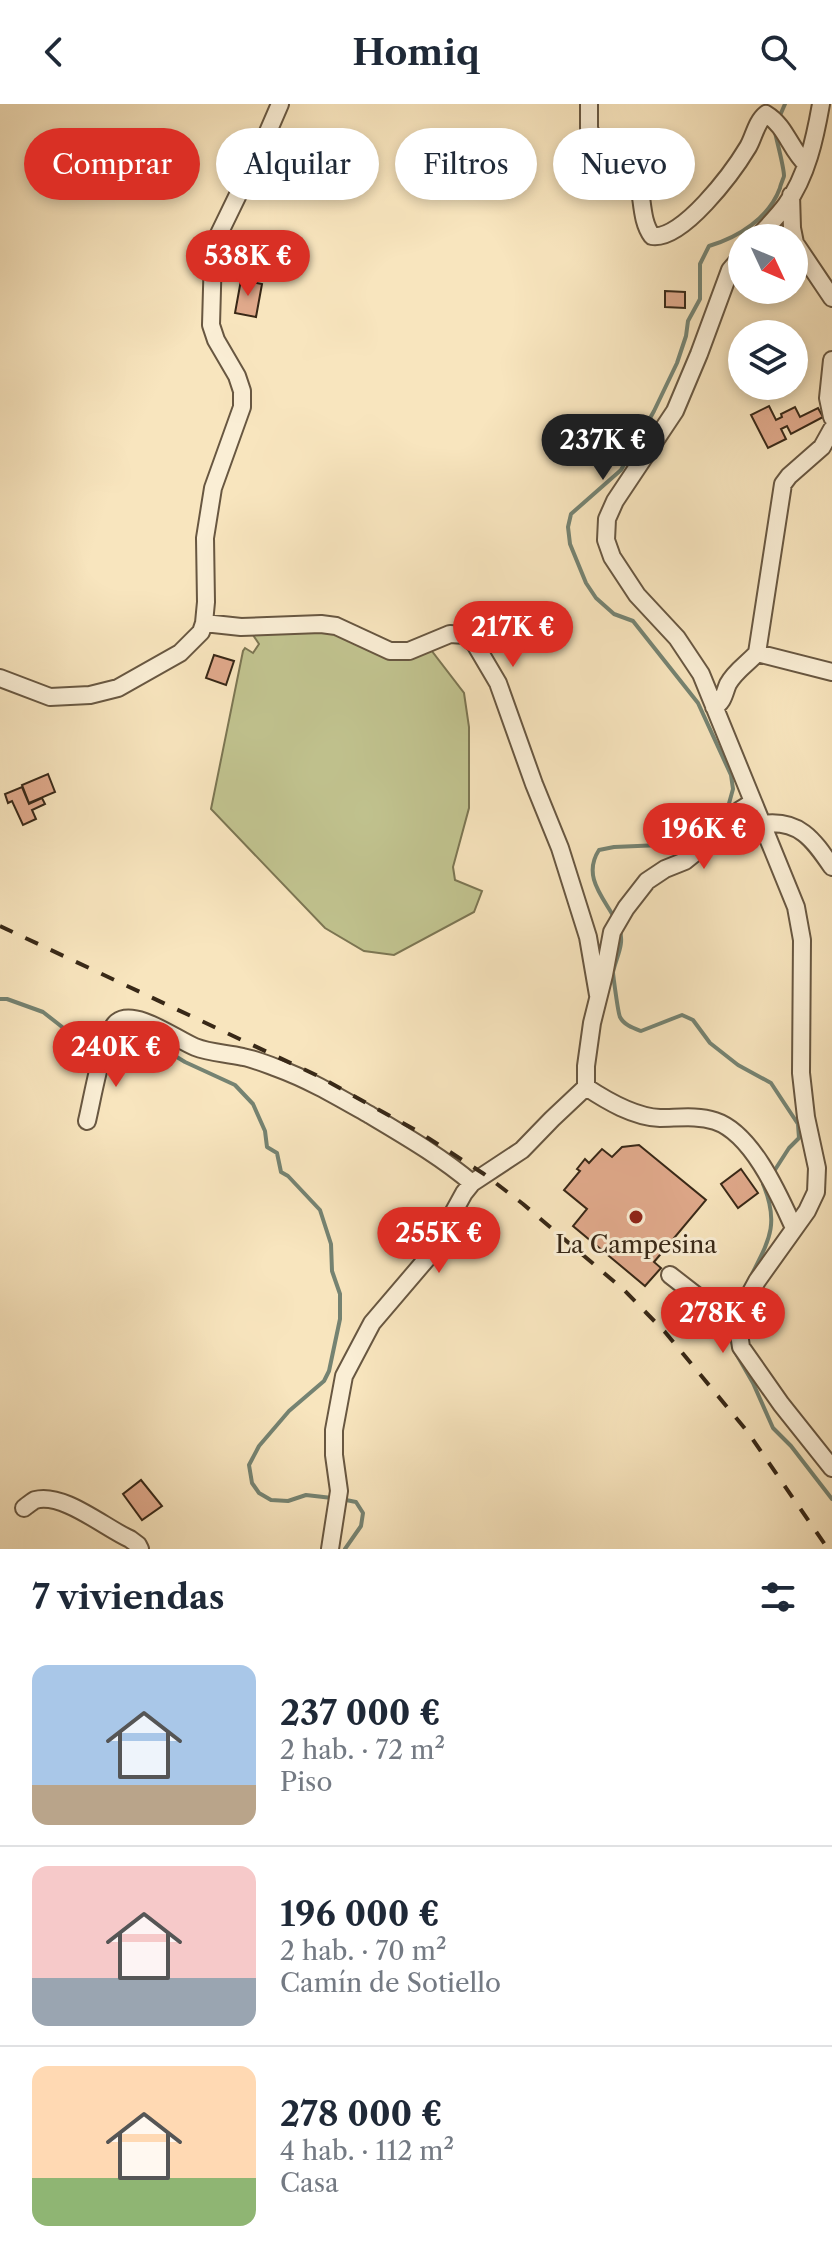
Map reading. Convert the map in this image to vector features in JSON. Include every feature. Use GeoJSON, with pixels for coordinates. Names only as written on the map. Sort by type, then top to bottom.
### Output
{"type":"FeatureCollection","features":[{"type":"Feature","properties":{"kind":"street"},"geometry":{"type":"LineString","coordinates":[[0,678],[50,697],[90,695],[118,688],[180,653],[201,632],[204,623],[205,538],[213,488],[242,407],[242,391],[237,376],[211,325],[213,253],[218,236],[280,104]]}},
{"type":"Feature","properties":{"kind":"street"},"geometry":{"type":"LineString","coordinates":[[589,104],[589,128],[593,140],[622,157],[633,169],[647,230],[652,236],[668,234],[696,212],[749,146],[761,117],[766,114],[778,124],[796,155],[806,164]]}},
{"type":"Feature","properties":{"kind":"street"},"geometry":{"type":"LineString","coordinates":[[769,224],[788,203],[806,164],[821,104]]}},
{"type":"Feature","properties":{"kind":"street"},"geometry":{"type":"LineString","coordinates":[[791,195],[795,243],[832,298]]}},
{"type":"Feature","properties":{"kind":"street"},"geometry":{"type":"LineString","coordinates":[[728,275],[675,411],[615,501],[607,519],[606,540],[612,557],[637,595],[677,638],[701,674],[796,907],[802,940],[801,1073],[817,1168],[816,1192],[807,1211],[757,1281],[744,1305],[738,1326],[741,1347],[832,1468]]}},
{"type":"Feature","properties":{"kind":"street"},"geometry":{"type":"LineString","coordinates":[[832,360],[828,398],[832,417]]}},
{"type":"Feature","properties":{"kind":"street"},"geometry":{"type":"LineString","coordinates":[[714,707],[721,704],[729,682],[757,653],[783,484],[822,447],[832,429]]}},
{"type":"Feature","properties":{"kind":"street"},"geometry":{"type":"LineString","coordinates":[[204,623],[241,627],[336,626],[390,651],[409,651],[450,634],[465,635],[475,644],[498,683],[560,848],[588,937],[598,995]]}},
{"type":"Feature","properties":{"kind":"street"},"geometry":{"type":"LineString","coordinates":[[757,653],[832,672]]}},
{"type":"Feature","properties":{"kind":"street"},"geometry":{"type":"LineString","coordinates":[[330,1549],[339,1491],[334,1430],[344,1376],[372,1323],[430,1255],[472,1183],[522,1150],[586,1087],[588,1052],[612,932],[626,908],[647,881],[685,861],[740,810],[753,802]]}},
{"type":"Feature","properties":{"kind":"street"},"geometry":{"type":"LineString","coordinates":[[762,824],[779,822],[804,831],[832,867]]}},
{"type":"Feature","properties":{"kind":"street"},"geometry":{"type":"LineString","coordinates":[[87,1121],[108,1037],[118,1020],[128,1018],[143,1021],[209,1052],[241,1056],[294,1074],[403,1135],[472,1183]]}},
{"type":"Feature","properties":{"kind":"street"},"geometry":{"type":"LineString","coordinates":[[586,1087],[603,1099],[644,1115],[656,1118],[701,1117],[719,1122],[758,1158],[794,1228]]}},
{"type":"Feature","properties":{"kind":"street"},"geometry":{"type":"LineString","coordinates":[[816,1192],[832,1180]]}},
{"type":"Feature","properties":{"kind":"street"},"geometry":{"type":"LineString","coordinates":[[670,1275],[706,1303],[740,1319]]}},
{"type":"Feature","properties":{"kind":"street"},"geometry":{"type":"LineString","coordinates":[[24,1508],[34,1500],[51,1500],[74,1507],[130,1539],[140,1549]]}},
{"type":"Feature","properties":{"kind":"green space"},"geometry":{"type":"Polygon","coordinates":[[[314,630],[338,633],[392,660],[431,650],[464,693],[469,727],[469,808],[453,867],[455,880],[482,891],[474,912],[394,955],[364,951],[325,928],[211,809],[243,651],[245,648],[253,653],[259,644],[253,635],[314,630]]]}},
{"type":"Feature","properties":{"kind":"building"},"geometry":{"type":"Polygon","coordinates":[[[241,280],[262,284],[256,317],[235,313],[241,280]]]}},
{"type":"Feature","properties":{"kind":"building"},"geometry":{"type":"Polygon","coordinates":[[[665,291],[685,292],[685,308],[665,307],[665,291]]]}},
{"type":"Feature","properties":{"kind":"building"},"geometry":{"type":"Polygon","coordinates":[[[769,406],[776,420],[795,407],[800,417],[818,408],[823,417],[791,434],[787,426],[781,429],[786,439],[768,448],[751,415],[769,406]]]}},
{"type":"Feature","properties":{"kind":"building"},"geometry":{"type":"Polygon","coordinates":[[[214,655],[234,661],[226,685],[206,678],[214,655]]]}},
{"type":"Feature","properties":{"kind":"building"},"geometry":{"type":"Polygon","coordinates":[[[48,774],[55,792],[29,803],[22,785],[48,774]]]}},
{"type":"Feature","properties":{"kind":"building"},"geometry":{"type":"Polygon","coordinates":[[[22,787],[29,804],[42,798],[45,804],[32,810],[36,819],[23,825],[12,801],[8,803],[5,794],[22,787]]]}},
{"type":"Feature","properties":{"kind":"building","name":"La Campesina"},"geometry":{"type":"Polygon","coordinates":[[[639,1145],[706,1200],[654,1262],[661,1268],[645,1286],[573,1226],[587,1209],[564,1190],[580,1171],[577,1169],[585,1159],[589,1163],[602,1149],[612,1157],[622,1147],[639,1145]]]}},
{"type":"Feature","properties":{"kind":"building"},"geometry":{"type":"Polygon","coordinates":[[[741,1169],[758,1193],[738,1208],[721,1184],[741,1169]]]}},
{"type":"Feature","properties":{"kind":"building"},"geometry":{"type":"Polygon","coordinates":[[[141,1480],[162,1506],[142,1520],[123,1494],[141,1480]]]}},
{"type":"Feature","properties":{"kind":"waterway"},"geometry":{"type":"LineString","coordinates":[[778,120],[785,104]]}},
{"type":"Feature","properties":{"kind":"waterway"},"geometry":{"type":"LineString","coordinates":[[615,919],[593,877],[594,860],[599,850],[661,845],[694,837],[709,828],[728,807],[733,789],[731,775],[698,703],[633,621],[614,614],[596,598],[586,583],[570,544],[568,527],[571,514],[621,470],[654,411],[677,363],[688,321],[700,299],[700,264],[709,246],[752,225],[775,199],[784,176],[775,132]]}},
{"type":"Feature","properties":{"kind":"waterway"},"geometry":{"type":"LineString","coordinates":[[619,927],[621,944],[613,972],[619,1014],[624,1022],[641,1031],[682,1015],[693,1020],[710,1043],[738,1065],[771,1083],[798,1124],[799,1138],[771,1176]]}},
{"type":"Feature","properties":{"kind":"waterway"},"geometry":{"type":"LineString","coordinates":[[0,999],[43,1012],[66,1030],[104,1036]]}},
{"type":"Feature","properties":{"kind":"waterway"},"geometry":{"type":"LineString","coordinates":[[112,1039],[167,1051],[235,1085],[253,1104],[265,1131],[267,1147],[277,1153],[281,1172],[320,1210],[331,1244],[332,1271],[340,1294],[340,1319],[329,1371],[324,1381],[289,1411],[259,1446],[249,1465],[252,1483],[259,1493],[271,1500],[288,1501],[306,1495],[332,1498]]}},
{"type":"Feature","properties":{"kind":"waterway"},"geometry":{"type":"LineString","coordinates":[[748,1282],[761,1256],[771,1224],[765,1182]]}},
{"type":"Feature","properties":{"kind":"waterway"},"geometry":{"type":"LineString","coordinates":[[731,1323],[734,1350],[773,1428],[832,1499]]}},
{"type":"Feature","properties":{"kind":"waterway"},"geometry":{"type":"LineString","coordinates":[[341,1499],[356,1502],[363,1513],[361,1526],[345,1549]]}},
{"type":"Feature","properties":{"kind":"railway"},"geometry":{"type":"LineString","coordinates":[[0,926],[316,1075],[419,1132],[484,1174],[624,1290],[665,1332],[747,1431],[828,1549]]}},
{"type":"Feature","properties":{"kind":"place","name":"La Campesina"},"geometry":{"type":"Point","coordinates":[636,1217]}}]}
